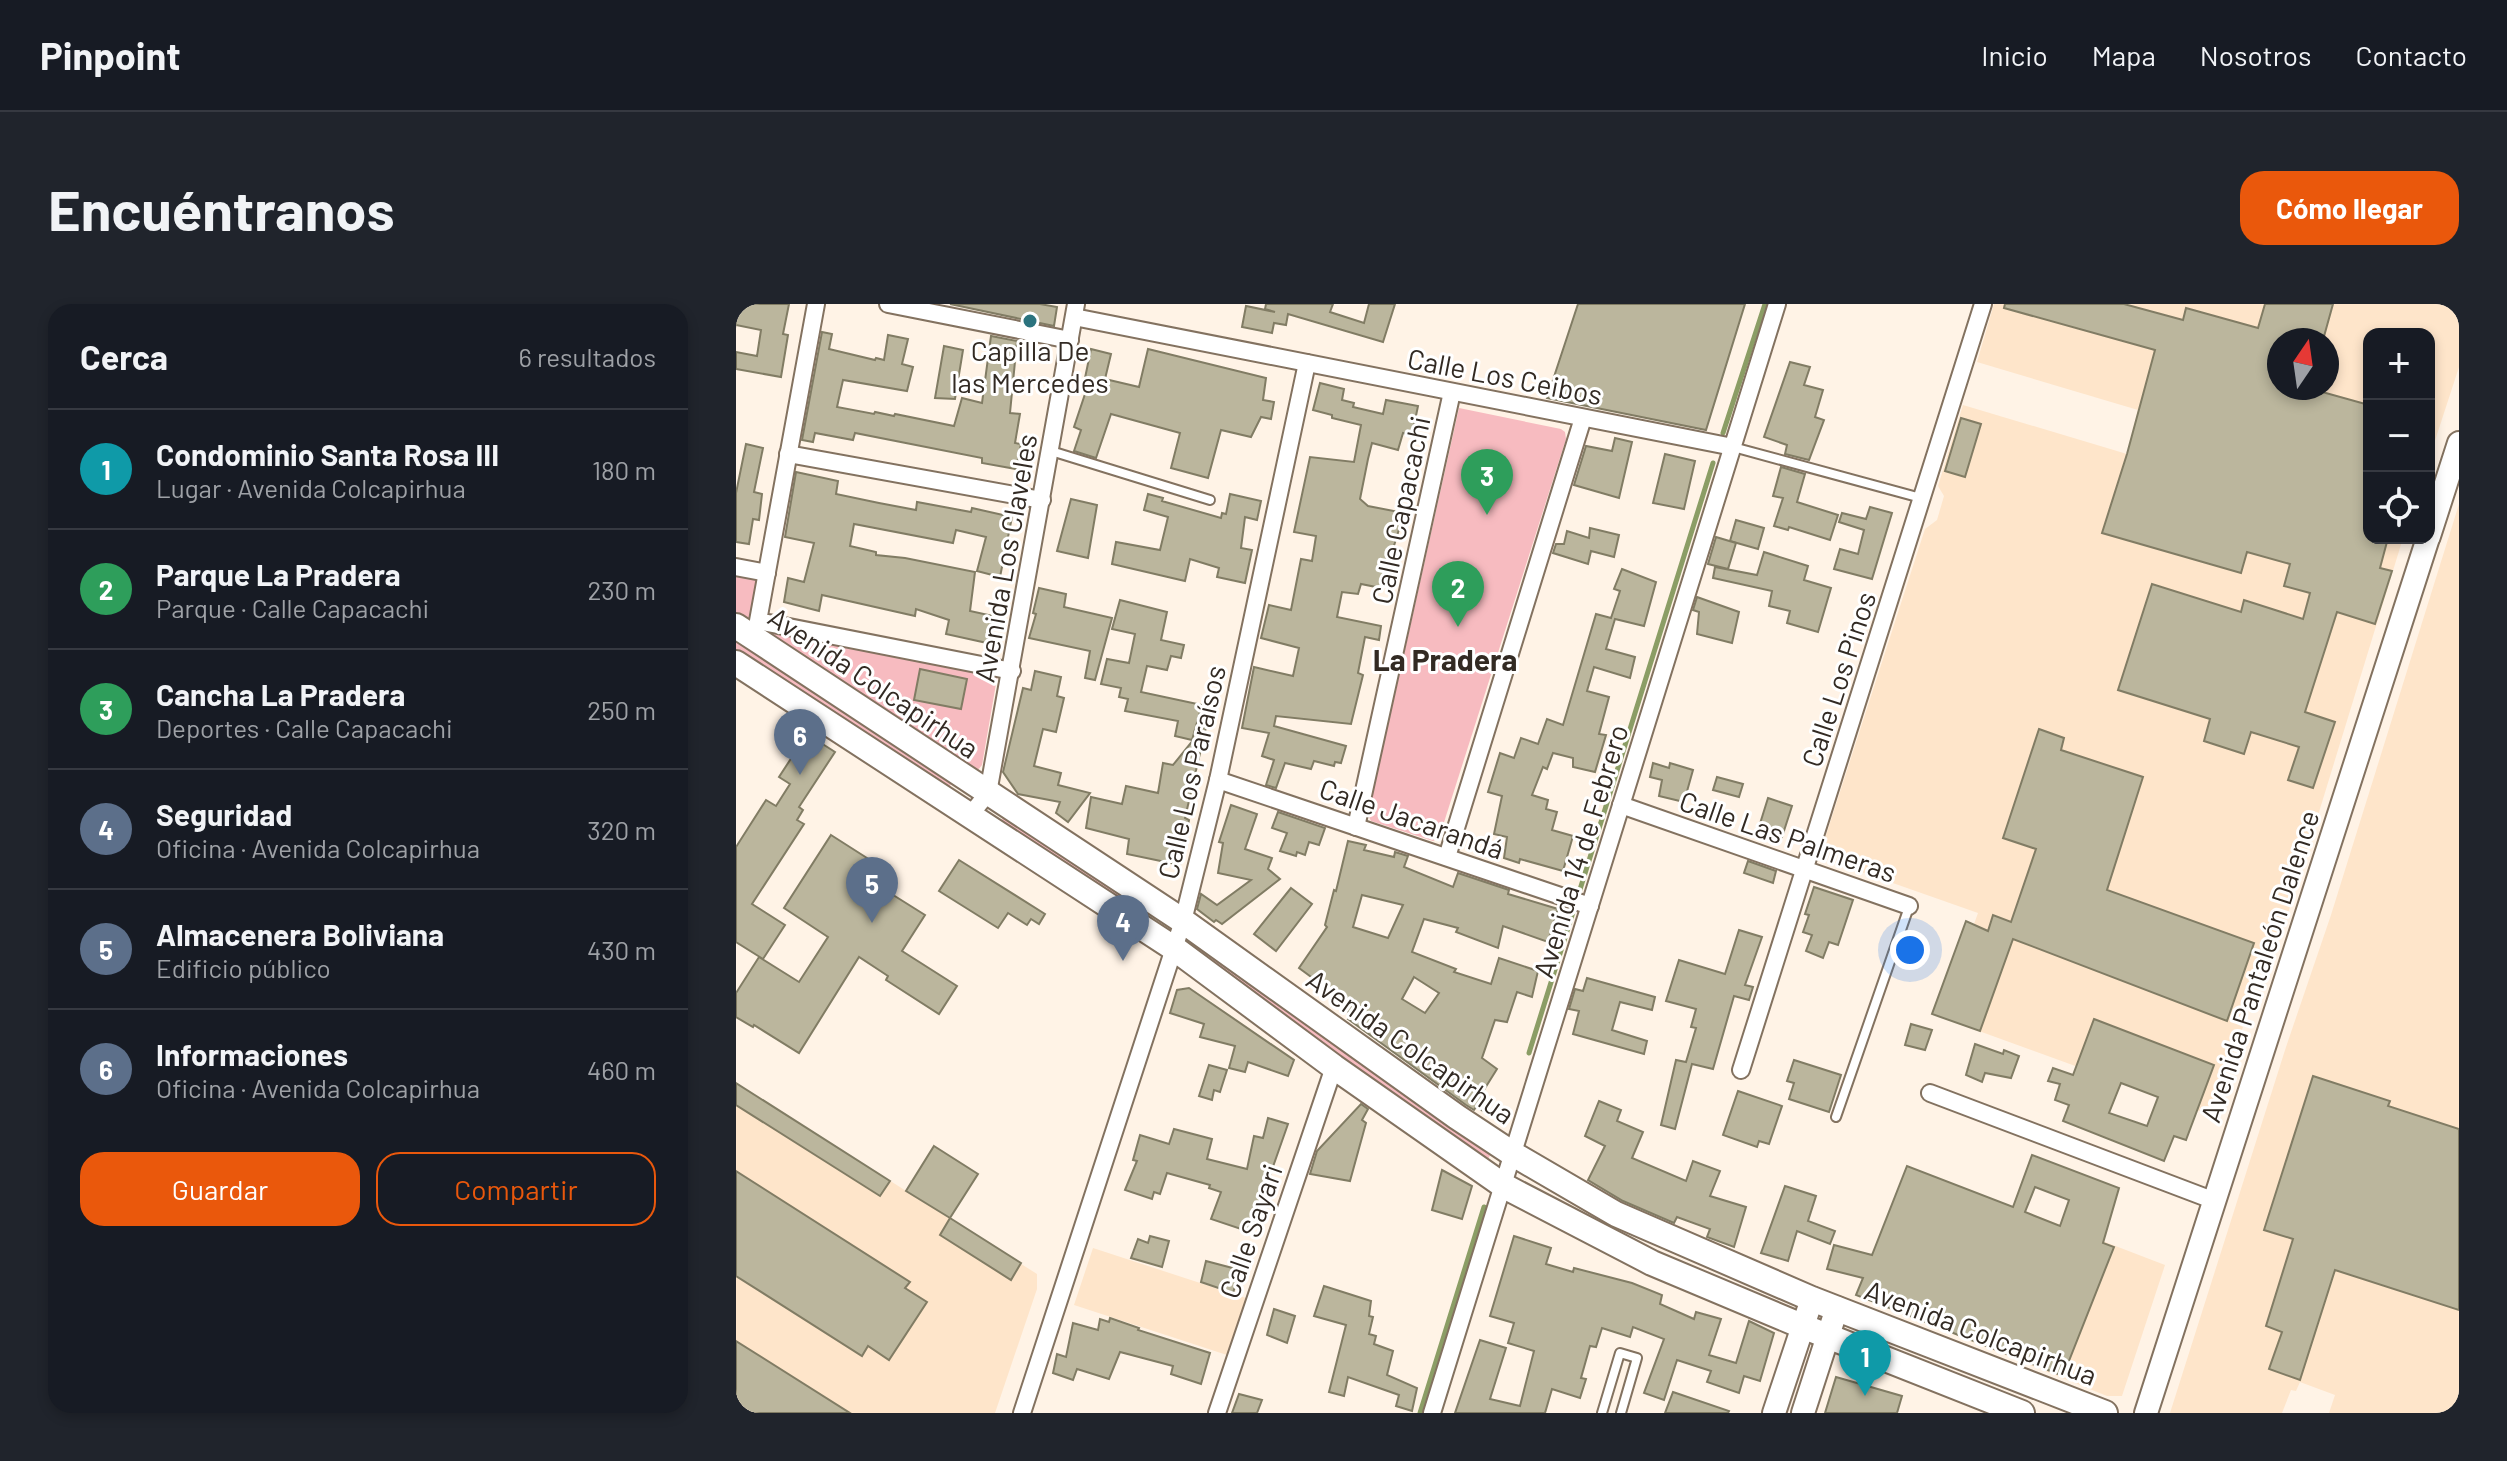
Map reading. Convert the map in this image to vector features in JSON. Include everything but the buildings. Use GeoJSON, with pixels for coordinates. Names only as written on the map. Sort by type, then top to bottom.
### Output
{"type":"FeatureCollection","features":[{"type":"Feature","properties":{"kind":"main road","name":"Avenida Pantaleón Dalence"},"geometry":{"type":"LineString","coordinates":[[2435,518],[2459,443]]}},
{"type":"Feature","properties":{"kind":"main road","name":"Avenida Pantaleón Dalence"},"geometry":{"type":"LineString","coordinates":[[2146,1413],[2427,544]]}},
{"type":"Feature","properties":{"kind":"main road","name":"Avenida Colcapirhua"},"geometry":{"type":"LineString","coordinates":[[747,624],[988,793],[1183,921],[1513,1154],[1616,1214],[1812,1299],[2105,1413]]}},
{"type":"Feature","properties":{"kind":"main road","name":"Avenida Colcapirhua"},"geometry":{"type":"LineString","coordinates":[[736,663],[1175,949],[1334,1067],[1504,1186],[1652,1263],[2022,1413]]}},
{"type":"Feature","properties":{"kind":"main road"},"geometry":{"type":"LineString","coordinates":[[1774,1413],[1812,1299]]}},
{"type":"Feature","properties":{"kind":"main road"},"geometry":{"type":"LineString","coordinates":[[1803,1413],[1837,1308]]}},
{"type":"Feature","properties":{"kind":"street"},"geometry":{"type":"LineString","coordinates":[[816,304],[767,573],[747,624],[1012,671]]}},
{"type":"Feature","properties":{"kind":"street","name":"Avenida 14 de Febrero"},"geometry":{"type":"LineString","coordinates":[[1432,1413],[1777,304]]}},
{"type":"Feature","properties":{"kind":"street","name":"Calle Los Pinos"},"geometry":{"type":"LineString","coordinates":[[1741,1070],[1983,304]]}},
{"type":"Feature","properties":{"kind":"street"},"geometry":{"type":"LineString","coordinates":[[899,305],[1070,340]]}},
{"type":"Feature","properties":{"kind":"street","name":"Calle Los Ceibos"},"geometry":{"type":"LineString","coordinates":[[1075,310],[1307,363],[1733,447]]}},
{"type":"Feature","properties":{"kind":"street","name":"Avenida Los Claveles"},"geometry":{"type":"LineString","coordinates":[[971,814],[988,793],[1075,310]]}},
{"type":"Feature","properties":{"kind":"street","name":"Calle Los Paraísos"},"geometry":{"type":"LineString","coordinates":[[1022,1413],[1183,921],[1218,780],[1307,363]]}},
{"type":"Feature","properties":{"kind":"street","name":"Calle Capacachi"},"geometry":{"type":"LineString","coordinates":[[1356,827],[1452,392]]}},
{"type":"Feature","properties":{"kind":"street"},"geometry":{"type":"LineString","coordinates":[[1447,857],[1583,418]]}},
{"type":"Feature","properties":{"kind":"street"},"geometry":{"type":"LineString","coordinates":[[788,454],[1042,500]]}},
{"type":"Feature","properties":{"kind":"street"},"geometry":{"type":"LineString","coordinates":[[736,567],[767,573]]}},
{"type":"Feature","properties":{"kind":"street","name":"Calle Jacarandá"},"geometry":{"type":"LineString","coordinates":[[1218,780],[1590,906]]}},
{"type":"Feature","properties":{"kind":"street","name":"Calle Las Palmeras"},"geometry":{"type":"LineString","coordinates":[[1621,805],[1909,906]]}},
{"type":"Feature","properties":{"kind":"street","name":"Calle Sayari"},"geometry":{"type":"LineString","coordinates":[[1217,1413],[1334,1067]]}},
{"type":"Feature","properties":{"kind":"street"},"geometry":{"type":"LineString","coordinates":[[1930,1093],[2215,1201]]}},
{"type":"Feature","properties":{"kind":"lane","name":"Calle Los Ceibos"},"geometry":{"type":"LineString","coordinates":[[1733,447],[1923,498]]}},
{"type":"Feature","properties":{"kind":"lane"},"geometry":{"type":"LineString","coordinates":[[1051,451],[1210,500]]}},
{"type":"Feature","properties":{"kind":"lane","name":"Calle Las Palmeras"},"geometry":{"type":"LineString","coordinates":[[1836,1117],[1909,906]]}},
{"type":"Feature","properties":{"kind":"lane"},"geometry":{"type":"LineString","coordinates":[[1602,1413],[1620,1353],[1637,1358],[1621,1413]]}},
{"type":"Feature","properties":{"kind":"shaded area"},"geometry":{"type":"Polygon","coordinates":[[[1994,304],[2459,304],[2459,367],[2435,441],[2435,328],[2363,328],[2363,544],[2401,544],[2281,936],[2269,932],[2237,1024],[2243,1027],[2210,1115],[1932,1014],[1966,921],[1974,924],[1978,913],[1819,857],[1925,529],[1937,520],[1944,496],[1938,486],[1963,405],[2127,454],[2138,410],[1977,362],[1994,304]]]}},
{"type":"Feature","properties":{"kind":"shaded area"},"geometry":{"type":"Polygon","coordinates":[[[1459,408],[1561,429],[1566,439],[1439,838],[1433,841],[1371,821],[1368,815],[1459,408]]]}},
{"type":"Feature","properties":{"kind":"shaded area"},"geometry":{"type":"Polygon","coordinates":[[[2459,504],[2459,1394],[2453,1413],[2329,1413],[2335,1395],[2300,1382],[2296,1391],[2291,1390],[2282,1413],[2170,1413],[2331,915],[2459,504]]]}},
{"type":"Feature","properties":{"kind":"shaded area"},"geometry":{"type":"Polygon","coordinates":[[[736,572],[758,578],[750,625],[993,674],[997,678],[982,765],[978,770],[736,617],[736,572]]]}},
{"type":"Feature","properties":{"kind":"shaded area"},"geometry":{"type":"Polygon","coordinates":[[[736,638],[953,781],[948,789],[736,650],[736,638]]]}},
{"type":"Feature","properties":{"kind":"shaded area"},"geometry":{"type":"Polygon","coordinates":[[[1005,815],[1145,907],[1139,915],[1000,823],[1005,815]]]}},
{"type":"Feature","properties":{"kind":"shaded area"},"geometry":{"type":"Polygon","coordinates":[[[1192,939],[1490,1155],[1486,1165],[1187,948],[1192,939]]]}},
{"type":"Feature","properties":{"kind":"shaded area"},"geometry":{"type":"Polygon","coordinates":[[[736,1083],[1037,1274],[1037,1289],[995,1413],[736,1413],[736,1083]]]}},
{"type":"Feature","properties":{"kind":"shaded area"},"geometry":{"type":"Polygon","coordinates":[[[1907,1166],[2165,1265],[2122,1396],[2107,1396],[1856,1295],[1907,1166]]]}},
{"type":"Feature","properties":{"kind":"shaded area"},"geometry":{"type":"Polygon","coordinates":[[[1093,1248],[1246,1298],[1227,1355],[1074,1305],[1093,1248]]]}},
{"type":"Feature","properties":{"kind":"waterway"},"geometry":{"type":"LineString","coordinates":[[1723,433],[1765,304]]}},
{"type":"Feature","properties":{"kind":"waterway"},"geometry":{"type":"LineString","coordinates":[[1529,1053],[1713,463]]}},
{"type":"Feature","properties":{"kind":"waterway"},"geometry":{"type":"LineString","coordinates":[[1420,1413],[1484,1207]]}},
{"type":"Feature","properties":{"kind":"place","name":"Capilla De las Mercedes"},"geometry":{"type":"Point","coordinates":[1030,321]}},
{"type":"Feature","properties":{"kind":"place","name":"Cancha La Pradera"},"geometry":{"type":"Point","coordinates":[1487,515]}},
{"type":"Feature","properties":{"kind":"place","name":"Parque La Pradera"},"geometry":{"type":"Point","coordinates":[1458,627]}},
{"type":"Feature","properties":{"kind":"place","name":"Informaciones"},"geometry":{"type":"Point","coordinates":[800,775]}},
{"type":"Feature","properties":{"kind":"place","name":"Almacenera Boliviana"},"geometry":{"type":"Point","coordinates":[872,923]}},
{"type":"Feature","properties":{"kind":"place","name":"Seguridad"},"geometry":{"type":"Point","coordinates":[1123,961]}},
{"type":"Feature","properties":{"kind":"place","name":"Condominio Santa Rosa III"},"geometry":{"type":"Point","coordinates":[1865,1396]}},
{"type":"Feature","properties":{"kind":"district","name":"La Pradera"},"geometry":{"type":"Point","coordinates":[1445,659]}}]}
